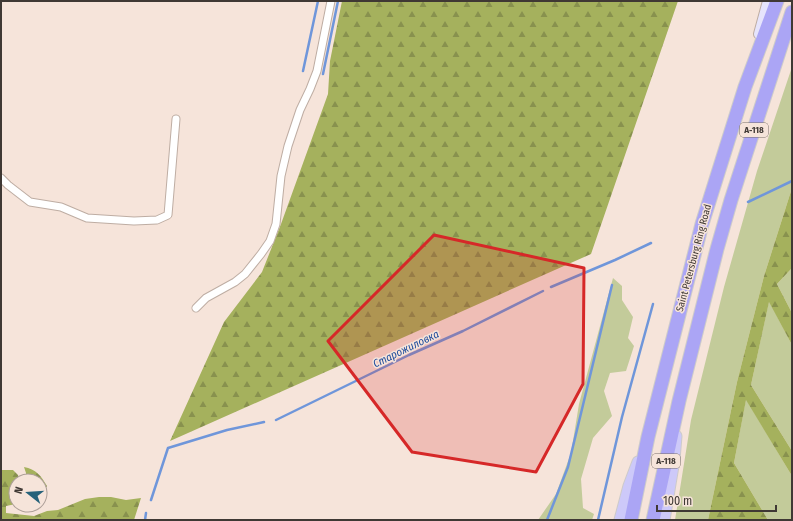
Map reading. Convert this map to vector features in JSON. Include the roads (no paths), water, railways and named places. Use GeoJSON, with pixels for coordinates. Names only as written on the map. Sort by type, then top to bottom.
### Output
{"type":"FeatureCollection","features":[{"type":"Feature","properties":{"kind":"highway","name":"Saint Petersburg Ring Road"},"geometry":{"type":"LineString","coordinates":[[630,520],[648,437],[700,231],[745,87],[777,1]]}},
{"type":"Feature","properties":{"kind":"highway","name":"Saint Petersburg Ring Road"},"geometry":{"type":"LineString","coordinates":[[653,520],[679,401],[717,249],[731,200],[792,12]]}},
{"type":"Feature","properties":{"kind":"main road"},"geometry":{"type":"LineString","coordinates":[[664,520],[674,460],[679,401]]}},
{"type":"Feature","properties":{"kind":"main road"},"geometry":{"type":"LineString","coordinates":[[620,520],[630,486],[648,437]]}},
{"type":"Feature","properties":{"kind":"street"},"geometry":{"type":"LineString","coordinates":[[196,308],[206,298],[235,282],[245,274],[270,241],[276,224],[281,176],[288,146],[300,110],[317,71],[331,1]]}},
{"type":"Feature","properties":{"kind":"street"},"geometry":{"type":"LineString","coordinates":[[745,87],[768,1]]}},
{"type":"Feature","properties":{"kind":"street"},"geometry":{"type":"LineString","coordinates":[[1,178],[30,202],[61,207],[87,218],[134,221],[157,220],[168,215],[176,119]]}},
{"type":"Feature","properties":{"kind":"waterway"},"geometry":{"type":"LineString","coordinates":[[303,71],[318,1]]}},
{"type":"Feature","properties":{"kind":"waterway"},"geometry":{"type":"LineString","coordinates":[[323,74],[338,1]]}},
{"type":"Feature","properties":{"kind":"waterway","name":"Старожиловка"},"geometry":{"type":"LineString","coordinates":[[748,202],[792,181]]}},
{"type":"Feature","properties":{"kind":"waterway","name":"Старожиловка"},"geometry":{"type":"LineString","coordinates":[[551,287],[651,243]]}},
{"type":"Feature","properties":{"kind":"waterway"},"geometry":{"type":"LineString","coordinates":[[547,520],[568,467],[612,285]]}},
{"type":"Feature","properties":{"kind":"waterway","name":"Старожиловка"},"geometry":{"type":"LineString","coordinates":[[276,420],[409,355],[463,331],[543,291]]}},
{"type":"Feature","properties":{"kind":"waterway"},"geometry":{"type":"LineString","coordinates":[[598,520],[622,417],[653,304]]}},
{"type":"Feature","properties":{"kind":"waterway","name":"Старожиловка"},"geometry":{"type":"LineString","coordinates":[[151,500],[168,448],[227,430],[264,422]]}},
{"type":"Feature","properties":{"kind":"waterway"},"geometry":{"type":"LineString","coordinates":[[145,520],[146,513]]}}]}
